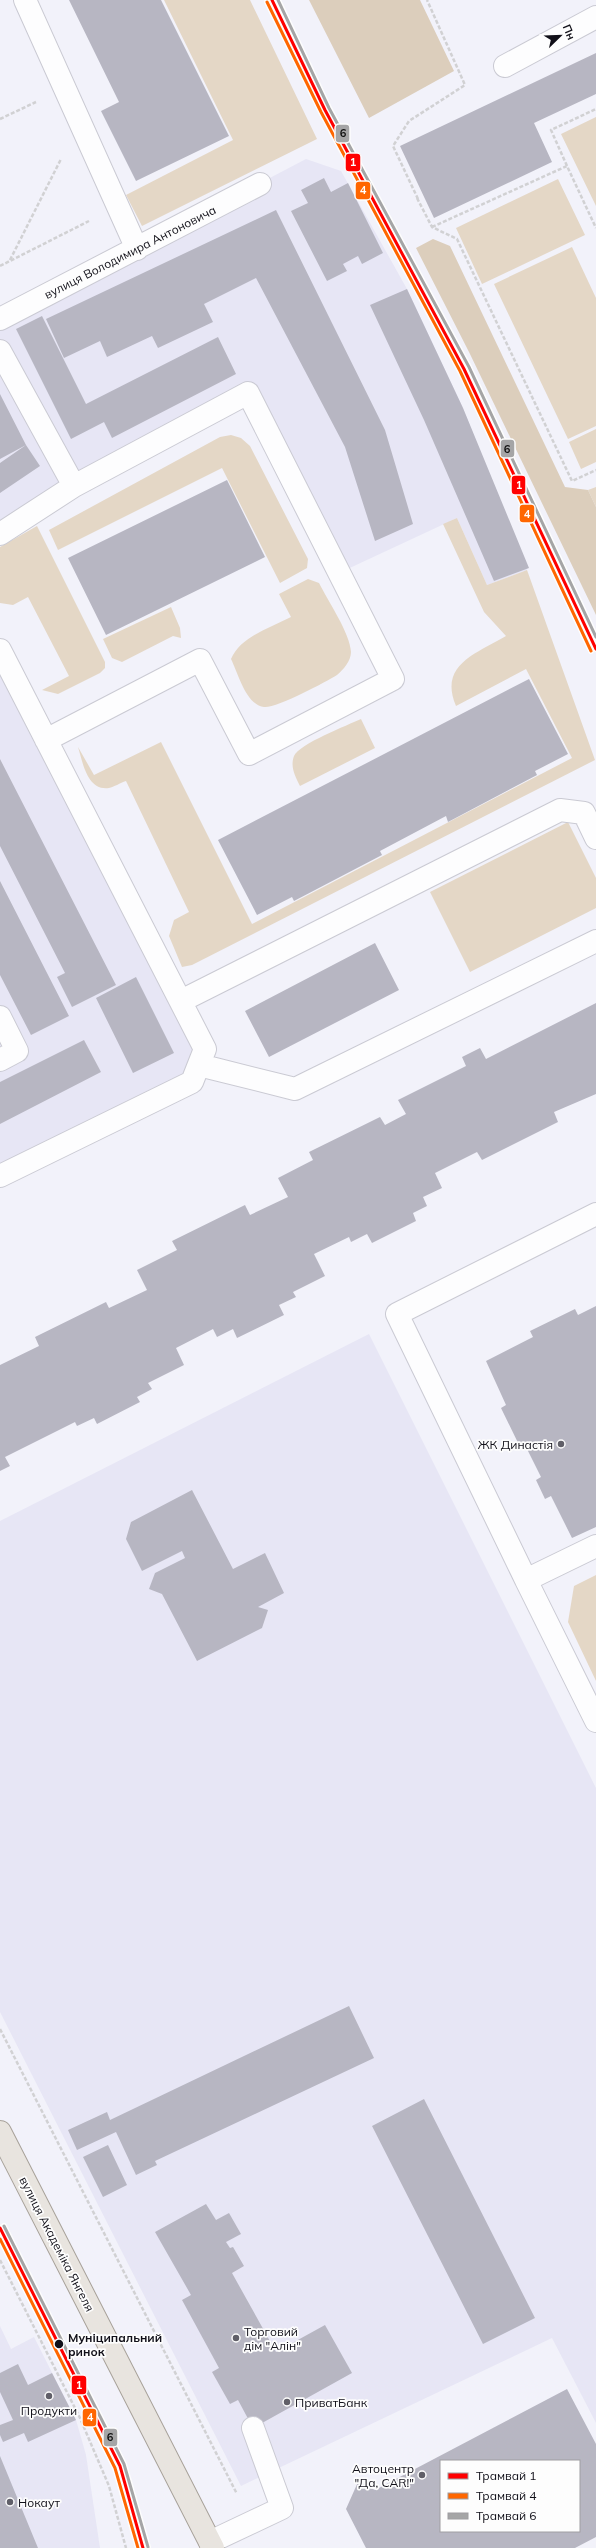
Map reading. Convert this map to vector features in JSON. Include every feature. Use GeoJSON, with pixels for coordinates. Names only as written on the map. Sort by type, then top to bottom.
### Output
{"type":"FeatureCollection","features":[{"type":"Feature","properties":{"kind":"main road","name":"вулиця Академіка Янгеля"},"geometry":{"type":"LineString","coordinates":[[0,2132],[211,2545]]}},
{"type":"Feature","properties":{"kind":"street"},"geometry":{"type":"LineString","coordinates":[[25,0],[81,120],[137,249]]}},
{"type":"Feature","properties":{"kind":"street"},"geometry":{"type":"LineString","coordinates":[[505,66],[596,17]]}},
{"type":"Feature","properties":{"kind":"street","name":"вулиця Володимира Антоновича"},"geometry":{"type":"LineString","coordinates":[[0,319],[260,184]]}},
{"type":"Feature","properties":{"kind":"street"},"geometry":{"type":"LineString","coordinates":[[0,351],[74,486]]}},
{"type":"Feature","properties":{"kind":"street"},"geometry":{"type":"LineString","coordinates":[[0,534],[74,486],[248,393],[393,679],[249,754],[200,660],[46,740]]}},
{"type":"Feature","properties":{"kind":"street"},"geometry":{"type":"LineString","coordinates":[[0,650],[205,1049],[192,1082],[0,1176]]}},
{"type":"Feature","properties":{"kind":"street"},"geometry":{"type":"LineString","coordinates":[[181,1001],[560,810],[584,813],[596,838]]}},
{"type":"Feature","properties":{"kind":"street"},"geometry":{"type":"LineString","coordinates":[[199,1065],[295,1089],[596,941]]}},
{"type":"Feature","properties":{"kind":"street"},"geometry":{"type":"LineString","coordinates":[[0,1017],[17,1051],[0,1060]]}},
{"type":"Feature","properties":{"kind":"street"},"geometry":{"type":"LineString","coordinates":[[596,1214],[397,1314],[596,1721]]}},
{"type":"Feature","properties":{"kind":"street"},"geometry":{"type":"LineString","coordinates":[[526,1580],[596,1546]]}},
{"type":"Feature","properties":{"kind":"street"},"geometry":{"type":"LineString","coordinates":[[211,2545],[282,2508],[253,2428]]}},
{"type":"Feature","properties":{"kind":"path"},"geometry":{"type":"LineString","coordinates":[[427,0],[465,85],[409,121],[393,146],[432,226],[457,239],[572,482],[596,470]]}},
{"type":"Feature","properties":{"kind":"path"},"geometry":{"type":"LineString","coordinates":[[0,120],[66,88]]}},
{"type":"Feature","properties":{"kind":"path"},"geometry":{"type":"LineString","coordinates":[[596,108],[551,130],[596,228]]}},
{"type":"Feature","properties":{"kind":"path"},"geometry":{"type":"LineString","coordinates":[[10,260],[81,120]]}},
{"type":"Feature","properties":{"kind":"path"},"geometry":{"type":"LineString","coordinates":[[432,226],[567,166]]}},
{"type":"Feature","properties":{"kind":"path"},"geometry":{"type":"LineString","coordinates":[[0,266],[119,206]]}},
{"type":"Feature","properties":{"kind":"path"},"geometry":{"type":"LineString","coordinates":[[0,2029],[252,2523]]}},
{"type":"Feature","properties":{"kind":"path"},"geometry":{"type":"LineString","coordinates":[[0,2260],[80,2418],[109,2486],[126,2548]]}},
{"type":"Feature","properties":{"kind":"shaded area"},"geometry":{"type":"Polygon","coordinates":[[[164,0],[250,0],[317,139],[142,226],[126,195],[233,140],[164,0]]]}},
{"type":"Feature","properties":{"kind":"shaded area"},"geometry":{"type":"Polygon","coordinates":[[[309,0],[420,0],[454,71],[369,118],[309,0]]]}},
{"type":"Feature","properties":{"kind":"shaded area"},"geometry":{"type":"Polygon","coordinates":[[[596,117],[596,206],[561,134],[596,117]]]}},
{"type":"Feature","properties":{"kind":"shaded area"},"geometry":{"type":"Polygon","coordinates":[[[306,159],[341,171],[407,289],[463,408],[527,570],[487,585],[457,518],[339,573],[248,393],[0,534],[0,319],[306,159]]]}},
{"type":"Feature","properties":{"kind":"shaded area"},"geometry":{"type":"Polygon","coordinates":[[[558,179],[585,235],[482,284],[456,228],[558,179]]]}},
{"type":"Feature","properties":{"kind":"shaded area"},"geometry":{"type":"Polygon","coordinates":[[[433,239],[450,246],[565,487],[588,490],[596,507],[596,615],[469,352],[416,248],[433,239]]]}},
{"type":"Feature","properties":{"kind":"shaded area"},"geometry":{"type":"Polygon","coordinates":[[[572,247],[596,298],[596,426],[568,439],[494,284],[572,247]]]}},
{"type":"Feature","properties":{"kind":"shaded area"},"geometry":{"type":"Polygon","coordinates":[[[596,429],[596,462],[581,469],[569,442],[596,429]]]}},
{"type":"Feature","properties":{"kind":"shaded area"},"geometry":{"type":"Polygon","coordinates":[[[231,435],[241,438],[250,446],[308,559],[307,568],[280,583],[222,468],[58,550],[49,530],[220,437],[231,435]]]}},
{"type":"Feature","properties":{"kind":"shaded area"},"geometry":{"type":"Polygon","coordinates":[[[596,487],[596,507],[588,490],[596,487]]]}},
{"type":"Feature","properties":{"kind":"shaded area"},"geometry":{"type":"Polygon","coordinates":[[[457,518],[487,585],[527,570],[595,760],[192,965],[182,967],[169,936],[174,920],[189,912],[126,781],[109,788],[102,788],[96,785],[87,775],[78,747],[94,775],[161,742],[252,924],[572,758],[526,669],[456,706],[452,692],[452,680],[457,670],[473,655],[506,636],[484,612],[443,524],[457,518]]]}},
{"type":"Feature","properties":{"kind":"shaded area"},"geometry":{"type":"Polygon","coordinates":[[[37,526],[105,662],[105,668],[100,673],[58,694],[42,690],[69,676],[28,597],[13,605],[0,603],[0,547],[37,526]]]}},
{"type":"Feature","properties":{"kind":"shaded area"},"geometry":{"type":"Polygon","coordinates":[[[308,579],[319,583],[338,617],[350,644],[350,659],[337,675],[312,689],[278,704],[264,707],[258,705],[247,695],[231,659],[242,644],[249,639],[265,629],[291,617],[279,594],[308,579]]]}},
{"type":"Feature","properties":{"kind":"shaded area"},"geometry":{"type":"Polygon","coordinates":[[[171,607],[180,628],[181,638],[173,636],[122,662],[112,658],[103,639],[171,607]]]}},
{"type":"Feature","properties":{"kind":"shaded area"},"geometry":{"type":"Polygon","coordinates":[[[0,650],[205,1049],[192,1082],[0,1176],[0,650]]]}},
{"type":"Feature","properties":{"kind":"shaded area"},"geometry":{"type":"Polygon","coordinates":[[[361,719],[375,748],[300,786],[293,768],[294,756],[298,751],[335,730],[361,719]]]}},
{"type":"Feature","properties":{"kind":"shaded area"},"geometry":{"type":"Polygon","coordinates":[[[568,822],[596,878],[596,908],[470,972],[430,892],[568,822]]]}},
{"type":"Feature","properties":{"kind":"shaded area","name":"Муніципальний ринок"},"geometry":{"type":"Polygon","coordinates":[[[369,1334],[596,1788],[596,2423],[552,2338],[241,2486],[0,2012],[0,1521],[369,1334]]]}},
{"type":"Feature","properties":{"kind":"shaded area"},"geometry":{"type":"Polygon","coordinates":[[[596,1575],[596,1681],[568,1622],[574,1586],[596,1575]]]}},
{"type":"Feature","properties":{"kind":"shaded area"},"geometry":{"type":"Polygon","coordinates":[[[0,2326],[11,2349],[34,2337],[76,2420],[86,2455],[100,2548],[0,2548],[0,2326]]]}},
{"type":"Feature","properties":{"kind":"building"},"geometry":{"type":"Polygon","coordinates":[[[69,0],[161,0],[229,136],[136,181],[101,111],[119,102],[69,0]]]}},
{"type":"Feature","properties":{"kind":"building"},"geometry":{"type":"Polygon","coordinates":[[[596,53],[596,94],[534,123],[552,162],[434,218],[400,146],[596,53]]]}},
{"type":"Feature","properties":{"kind":"building"},"geometry":{"type":"Polygon","coordinates":[[[324,178],[331,192],[348,183],[383,253],[362,264],[358,256],[343,264],[347,271],[327,281],[291,211],[308,203],[301,190],[324,178]]]}},
{"type":"Feature","properties":{"kind":"building"},"geometry":{"type":"Polygon","coordinates":[[[276,210],[385,430],[413,524],[375,541],[345,447],[256,278],[204,304],[213,322],[158,348],[152,336],[107,357],[100,341],[64,358],[46,319],[276,210]]]}},
{"type":"Feature","properties":{"kind":"building"},"geometry":{"type":"Polygon","coordinates":[[[407,289],[463,408],[529,568],[494,581],[424,420],[370,305],[407,289]]]}},
{"type":"Feature","properties":{"kind":"building"},"geometry":{"type":"Polygon","coordinates":[[[42,316],[86,404],[218,337],[236,374],[112,438],[104,422],[71,439],[16,329],[42,316]]]}},
{"type":"Feature","properties":{"kind":"building"},"geometry":{"type":"Polygon","coordinates":[[[0,394],[26,445],[0,459],[0,394]]]}},
{"type":"Feature","properties":{"kind":"building"},"geometry":{"type":"Polygon","coordinates":[[[26,445],[40,466],[0,493],[0,463],[26,445]]]}},
{"type":"Feature","properties":{"kind":"building"},"geometry":{"type":"Polygon","coordinates":[[[227,480],[265,557],[106,635],[68,558],[227,480]]]}},
{"type":"Feature","properties":{"kind":"building"},"geometry":{"type":"Polygon","coordinates":[[[529,679],[568,754],[535,771],[537,775],[448,822],[446,816],[380,851],[382,855],[294,901],[292,897],[257,915],[218,840],[529,679]]]}},
{"type":"Feature","properties":{"kind":"building"},"geometry":{"type":"Polygon","coordinates":[[[0,759],[116,985],[72,1007],[57,977],[65,973],[0,846],[0,759]]]}},
{"type":"Feature","properties":{"kind":"building"},"geometry":{"type":"Polygon","coordinates":[[[0,881],[69,1016],[31,1035],[0,975],[0,881]]]}},
{"type":"Feature","properties":{"kind":"building"},"geometry":{"type":"Polygon","coordinates":[[[375,943],[399,990],[269,1057],[245,1011],[375,943]]]}},
{"type":"Feature","properties":{"kind":"building"},"geometry":{"type":"Polygon","coordinates":[[[136,977],[174,1053],[133,1073],[96,998],[136,977]]]}},
{"type":"Feature","properties":{"kind":"building"},"geometry":{"type":"Polygon","coordinates":[[[596,1003],[596,1094],[554,1112],[558,1122],[482,1160],[477,1152],[435,1173],[442,1188],[423,1197],[427,1206],[413,1213],[416,1221],[372,1243],[367,1234],[351,1242],[349,1237],[314,1254],[325,1276],[293,1292],[296,1297],[279,1305],[284,1315],[237,1338],[233,1329],[217,1337],[213,1329],[176,1348],[184,1365],[148,1383],[152,1389],[137,1397],[140,1402],[97,1424],[94,1418],[77,1426],[75,1422],[5,1457],[10,1466],[0,1471],[0,1365],[39,1346],[35,1337],[106,1302],[109,1308],[147,1290],[137,1270],[177,1250],[172,1241],[245,1205],[250,1215],[288,1197],[278,1178],[313,1160],[309,1152],[380,1117],[385,1125],[406,1114],[398,1100],[466,1066],[462,1057],[480,1048],[486,1059],[596,1003]]]}},
{"type":"Feature","properties":{"kind":"building"},"geometry":{"type":"Polygon","coordinates":[[[84,1040],[101,1072],[0,1124],[0,1082],[84,1040]]]}},
{"type":"Feature","properties":{"kind":"building","name":"ЖК Династія"},"geometry":{"type":"Polygon","coordinates":[[[596,1306],[596,1527],[572,1538],[551,1496],[545,1499],[536,1480],[541,1477],[526,1447],[521,1449],[501,1408],[506,1405],[486,1361],[533,1337],[530,1331],[575,1309],[578,1315],[596,1306]]]}},
{"type":"Feature","properties":{"kind":"building"},"geometry":{"type":"Polygon","coordinates":[[[192,1490],[233,1569],[265,1553],[284,1593],[258,1607],[268,1610],[262,1628],[197,1661],[162,1594],[149,1589],[155,1573],[185,1558],[182,1551],[142,1571],[126,1539],[131,1522],[192,1490]]]}},
{"type":"Feature","properties":{"kind":"building"},"geometry":{"type":"Polygon","coordinates":[[[349,2006],[374,2058],[155,2161],[157,2165],[136,2175],[116,2132],[77,2150],[68,2130],[107,2112],[110,2120],[349,2006]]]}},
{"type":"Feature","properties":{"kind":"building"},"geometry":{"type":"Polygon","coordinates":[[[424,2099],[535,2318],[483,2344],[372,2126],[424,2099]]]}},
{"type":"Feature","properties":{"kind":"building"},"geometry":{"type":"Polygon","coordinates":[[[108,2145],[127,2185],[103,2197],[83,2157],[108,2145]]]}},
{"type":"Feature","properties":{"kind":"building","name":"Торговий дім \"Алін\""},"geometry":{"type":"Polygon","coordinates":[[[206,2204],[216,2220],[229,2213],[241,2234],[226,2242],[230,2248],[233,2247],[244,2266],[232,2273],[276,2352],[325,2325],[352,2373],[253,2428],[238,2400],[230,2404],[212,2372],[219,2368],[182,2300],[191,2295],[155,2232],[206,2204]]]}},
{"type":"Feature","properties":{"kind":"building"},"geometry":{"type":"Polygon","coordinates":[[[18,2364],[28,2385],[52,2373],[76,2420],[28,2442],[24,2433],[3,2442],[0,2435],[0,2425],[13,2420],[0,2392],[0,2373],[18,2364]]]}},
{"type":"Feature","properties":{"kind":"building","name":"Автоцентр \"Да, CAR!\""},"geometry":{"type":"Polygon","coordinates":[[[567,2389],[596,2444],[596,2537],[575,2548],[366,2548],[346,2509],[358,2482],[375,2490],[567,2389]]]}},
{"type":"Feature","properties":{"kind":"building","name":"Нокаут"},"geometry":{"type":"Polygon","coordinates":[[[0,2456],[38,2548],[0,2548],[0,2456]]]}},
{"type":"Feature","properties":{"kind":"tram line","name":"1"},"geometry":{"type":"LineString","coordinates":[[272,0],[325,110],[464,369],[596,649]]}},
{"type":"Feature","properties":{"kind":"tram line","name":"6"},"geometry":{"type":"LineString","coordinates":[[278,0],[329,108],[469,367],[596,637]]}},
{"type":"Feature","properties":{"kind":"tram line","name":"4"},"geometry":{"type":"LineString","coordinates":[[267,2],[321,112],[460,371],[591,651]]}},
{"type":"Feature","properties":{"kind":"tram line","name":"6"},"geometry":{"type":"LineString","coordinates":[[4,2226],[124,2464],[148,2547]]}},
{"type":"Feature","properties":{"kind":"tram line","name":"1"},"geometry":{"type":"LineString","coordinates":[[0,2228],[120,2466],[143,2548]]}},
{"type":"Feature","properties":{"kind":"tram line","name":"4"},"geometry":{"type":"LineString","coordinates":[[0,2239],[115,2468],[138,2548]]}},
{"type":"Feature","properties":{"kind":"place","name":"ЖК Династія"},"geometry":{"type":"Point","coordinates":[561,1444]}},
{"type":"Feature","properties":{"kind":"place","name":"Торговий дім \"Алін\""},"geometry":{"type":"Point","coordinates":[236,2338]}},
{"type":"Feature","properties":{"kind":"place","name":"Муніципальний ринок"},"geometry":{"type":"Point","coordinates":[59,2344]}},
{"type":"Feature","properties":{"kind":"place","name":"Продукти"},"geometry":{"type":"Point","coordinates":[49,2396]}},
{"type":"Feature","properties":{"kind":"place","name":"ПриватБанк"},"geometry":{"type":"Point","coordinates":[287,2402]}},
{"type":"Feature","properties":{"kind":"place","name":"Автоцентр \"Да, CAR!\""},"geometry":{"type":"Point","coordinates":[422,2475]}},
{"type":"Feature","properties":{"kind":"place","name":"Нокаут"},"geometry":{"type":"Point","coordinates":[10,2502]}}]}
